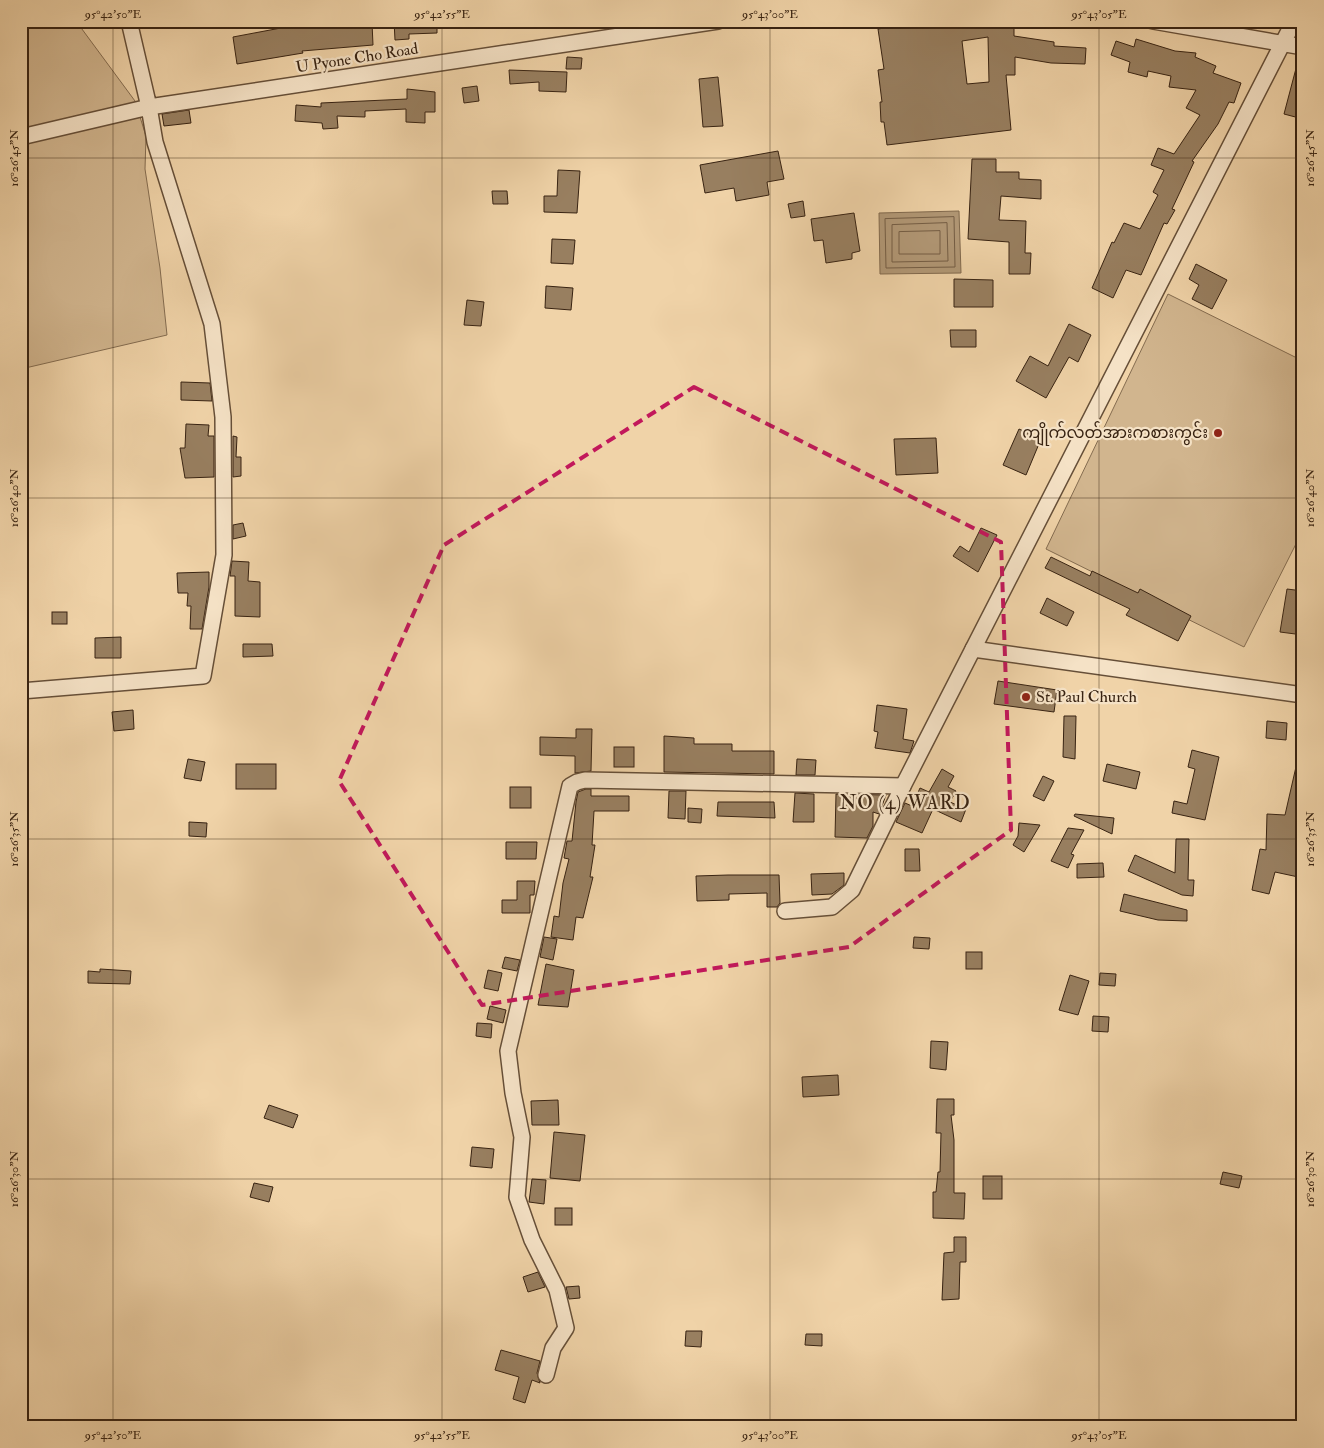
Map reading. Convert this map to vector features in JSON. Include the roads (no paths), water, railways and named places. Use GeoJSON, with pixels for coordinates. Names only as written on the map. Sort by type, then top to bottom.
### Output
{"type":"FeatureCollection","features":[{"type":"Feature","properties":{"kind":"street"},"geometry":{"type":"LineString","coordinates":[[21,691],[204,676],[224,555],[223,417],[212,324],[155,142],[129,21]]}},
{"type":"Feature","properties":{"kind":"street","name":"U Pyone Cho Road"},"geometry":{"type":"LineString","coordinates":[[21,137],[149,107],[718,21]]}},
{"type":"Feature","properties":{"kind":"street"},"geometry":{"type":"LineString","coordinates":[[1153,21],[1303,47]]}},
{"type":"Feature","properties":{"kind":"street"},"geometry":{"type":"LineString","coordinates":[[785,911],[832,907],[852,890],[903,786],[1294,21]]}},
{"type":"Feature","properties":{"kind":"street"},"geometry":{"type":"LineString","coordinates":[[973,649],[1303,695]]}},
{"type":"Feature","properties":{"kind":"street"},"geometry":{"type":"LineString","coordinates":[[546,1375],[553,1348],[566,1328],[557,1290],[532,1240],[517,1197],[522,1137],[513,1093],[508,1051],[570,786],[585,780],[903,786]]}},
{"type":"Feature","properties":{"kind":"water"},"geometry":{"type":"Polygon","coordinates":[[[959,211],[961,273],[880,274],[879,213],[959,211]]]}},
{"type":"Feature","properties":{"kind":"place","name":"ကျိုက်လတ်အားကစားကွင်း"},"geometry":{"type":"Point","coordinates":[1218,433]}},
{"type":"Feature","properties":{"kind":"place","name":"St. Paul Church"},"geometry":{"type":"Point","coordinates":[1026,697]}},
{"type":"Feature","properties":{"kind":"district","name":"NO (4) WARD"},"geometry":{"type":"Point","coordinates":[905,803]}}]}
